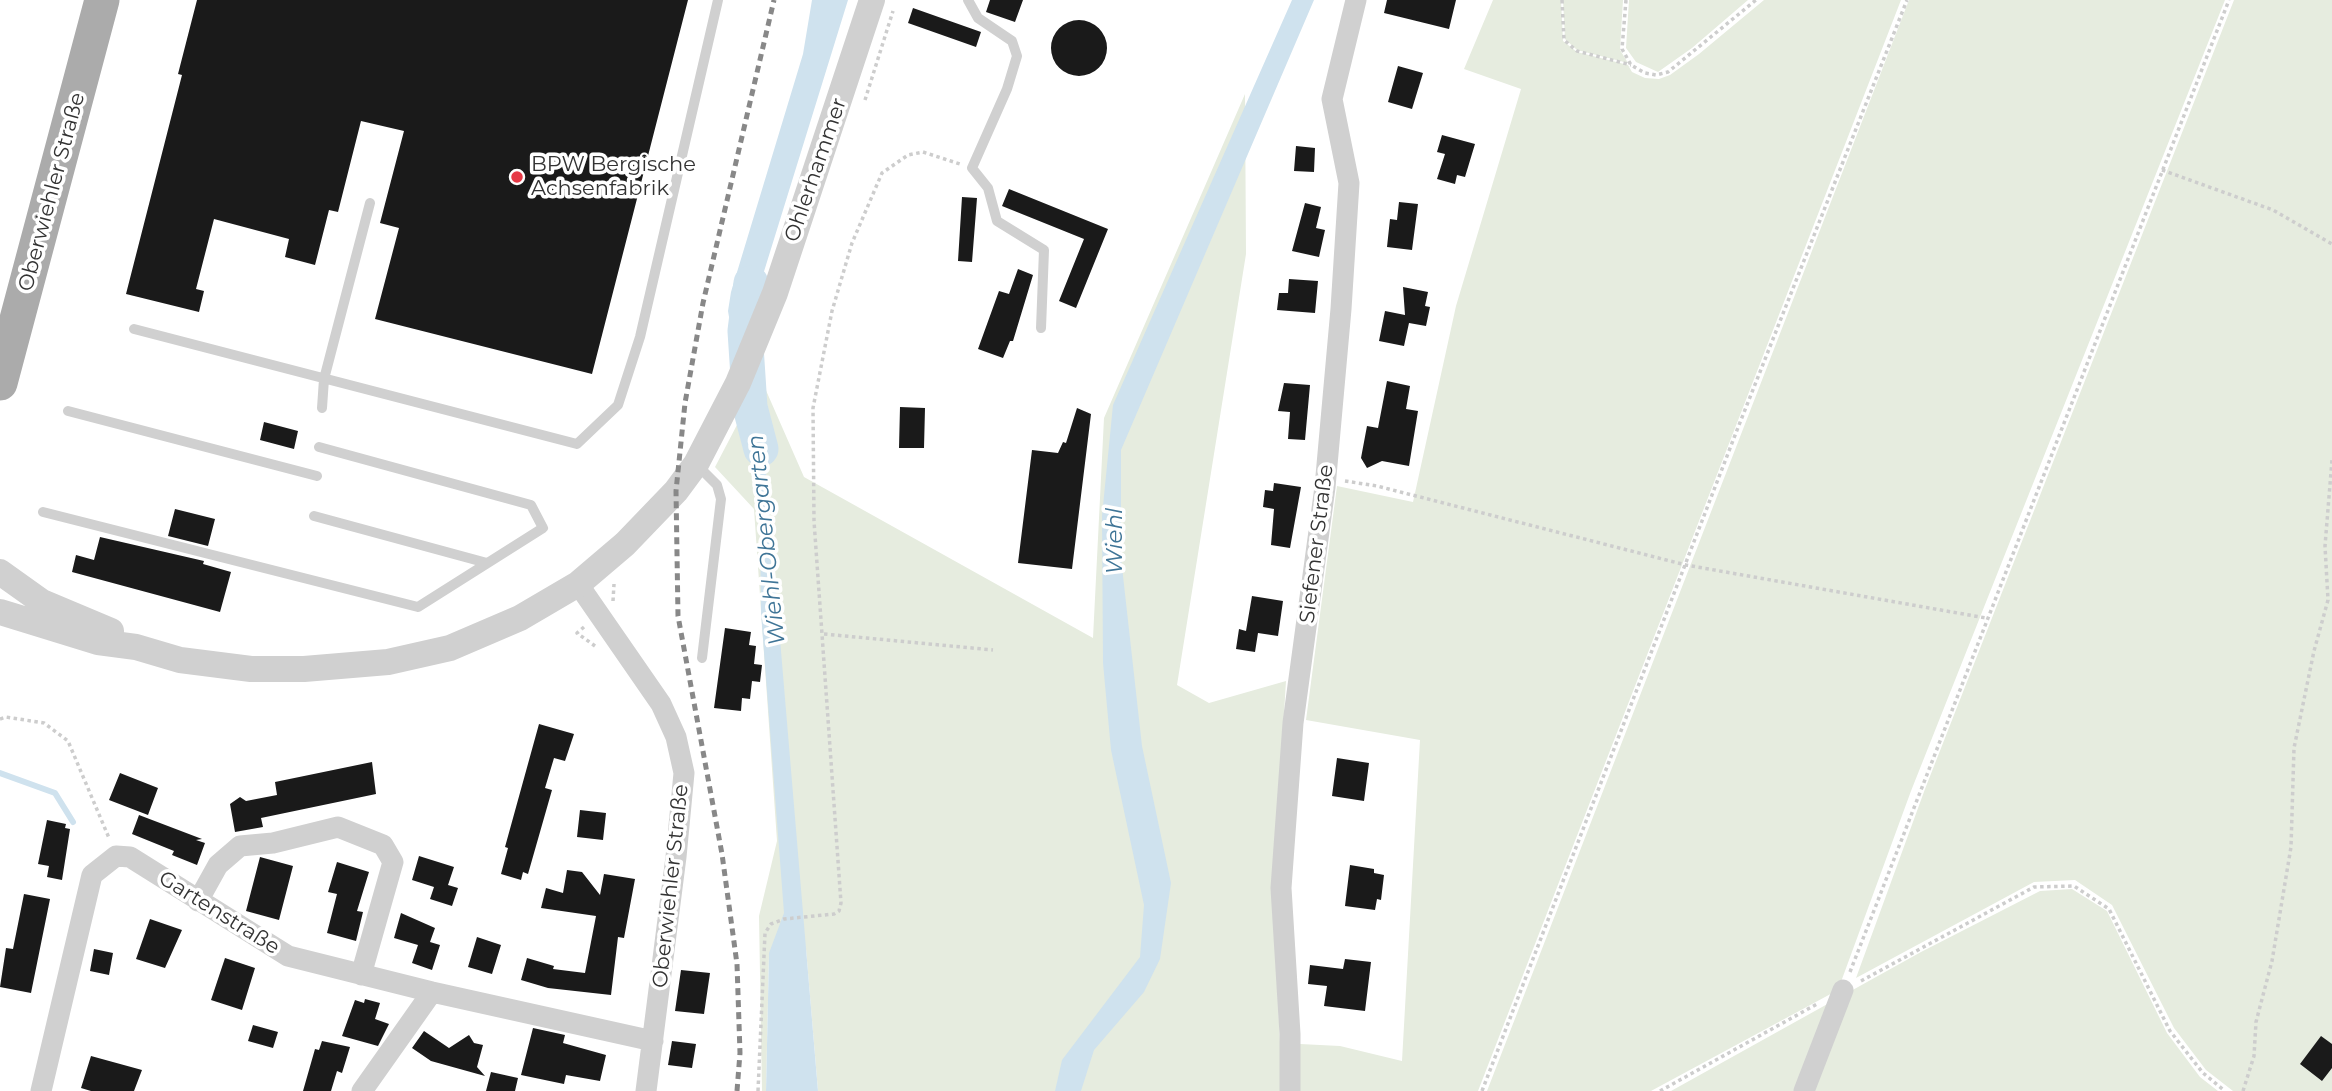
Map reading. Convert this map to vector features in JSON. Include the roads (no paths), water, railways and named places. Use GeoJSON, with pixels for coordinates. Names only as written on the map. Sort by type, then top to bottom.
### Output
{"type":"FeatureCollection","features":[{"type":"Feature","properties":{"kind":"main road","name":"Oberwiehler Straße"},"geometry":{"type":"LineString","coordinates":[[0,383],[102,0]]}},
{"type":"Feature","properties":{"kind":"street","name":"Ohlerhammer"},"geometry":{"type":"LineString","coordinates":[[696,464],[758,339],[872,0]]}},
{"type":"Feature","properties":{"kind":"street","name":"Siefener Straße"},"geometry":{"type":"LineString","coordinates":[[1290,1091],[1290,1034],[1281,888],[1293,723],[1326,478],[1349,183],[1332,99],[1356,0]]}},
{"type":"Feature","properties":{"kind":"street"},"geometry":{"type":"LineString","coordinates":[[0,612],[98,642],[136,647],[180,660],[251,669],[304,670],[388,662],[450,648],[520,618],[578,584],[625,544],[676,491],[696,464]]}},
{"type":"Feature","properties":{"kind":"street"},"geometry":{"type":"LineString","coordinates":[[0,572],[42,602],[103,627],[136,647]]}},
{"type":"Feature","properties":{"kind":"street","name":"Oberwiehler Straße"},"geometry":{"type":"LineString","coordinates":[[578,584],[661,704],[677,737],[684,773],[646,1091]]}},
{"type":"Feature","properties":{"kind":"street"},"geometry":{"type":"LineString","coordinates":[[198,901],[218,865],[240,846],[274,842],[338,827],[383,845],[394,862],[360,975]]}},
{"type":"Feature","properties":{"kind":"street","name":"Gartenstraße"},"geometry":{"type":"LineString","coordinates":[[41,1091],[92,875],[117,856],[130,857],[288,956],[432,992],[653,1041]]}},
{"type":"Feature","properties":{"kind":"street"},"geometry":{"type":"LineString","coordinates":[[1804,1091],[1843,990]]}},
{"type":"Feature","properties":{"kind":"street"},"geometry":{"type":"LineString","coordinates":[[362,1091],[432,992]]}},
{"type":"Feature","properties":{"kind":"lane"},"geometry":{"type":"LineString","coordinates":[[134,329],[577,444],[618,405],[640,337],[718,0]]}},
{"type":"Feature","properties":{"kind":"lane"},"geometry":{"type":"LineString","coordinates":[[968,0],[978,18],[1012,41],[1017,56],[1007,89],[972,168],[988,188],[997,221],[1044,250],[1041,328]]}},
{"type":"Feature","properties":{"kind":"lane"},"geometry":{"type":"LineString","coordinates":[[322,408],[324,379],[370,203]]}},
{"type":"Feature","properties":{"kind":"lane"},"geometry":{"type":"LineString","coordinates":[[68,411],[317,477]]}},
{"type":"Feature","properties":{"kind":"lane"},"geometry":{"type":"LineString","coordinates":[[43,512],[310,582],[418,607],[543,528],[531,505],[319,447]]}},
{"type":"Feature","properties":{"kind":"lane"},"geometry":{"type":"LineString","coordinates":[[696,464],[717,485],[721,499],[702,658]]}},
{"type":"Feature","properties":{"kind":"lane"},"geometry":{"type":"LineString","coordinates":[[314,516],[487,563]]}},
{"type":"Feature","properties":{"kind":"water"},"geometry":{"type":"Polygon","coordinates":[[[812,0],[848,0],[753,307],[735,352],[728,311],[731,292],[803,54],[812,0]]]}},
{"type":"Feature","properties":{"kind":"water","name":"Wiehl"},"geometry":{"type":"Polygon","coordinates":[[[1292,0],[1314,0],[1121,450],[1121,558],[1142,746],[1171,883],[1160,959],[1144,992],[1094,1050],[1081,1091],[1055,1091],[1062,1060],[1140,957],[1144,905],[1111,750],[1103,663],[1102,516],[1113,405],[1292,0]]]}},
{"type":"Feature","properties":{"kind":"water"},"geometry":{"type":"Polygon","coordinates":[[[761,379],[761,413],[818,1091],[766,1091],[769,953],[784,913],[761,613],[760,522],[744,415],[761,379]]]}},
{"type":"Feature","properties":{"kind":"waterway","name":"Wiehl-Obergarten"},"geometry":{"type":"LineString","coordinates":[[751,283],[745,331],[750,407],[761,449]]}},
{"type":"Feature","properties":{"kind":"waterway"},"geometry":{"type":"LineString","coordinates":[[0,773],[55,793],[73,822]]}},
{"type":"Feature","properties":{"kind":"railway"},"geometry":{"type":"LineString","coordinates":[[737,1091],[740,1053],[737,964],[722,854],[678,616],[676,491],[685,403],[703,303],[774,0]]}},
{"type":"Feature","properties":{"kind":"place","name":"BPW Bergische Achsenfabrik"},"geometry":{"type":"Point","coordinates":[517,177]}}]}
